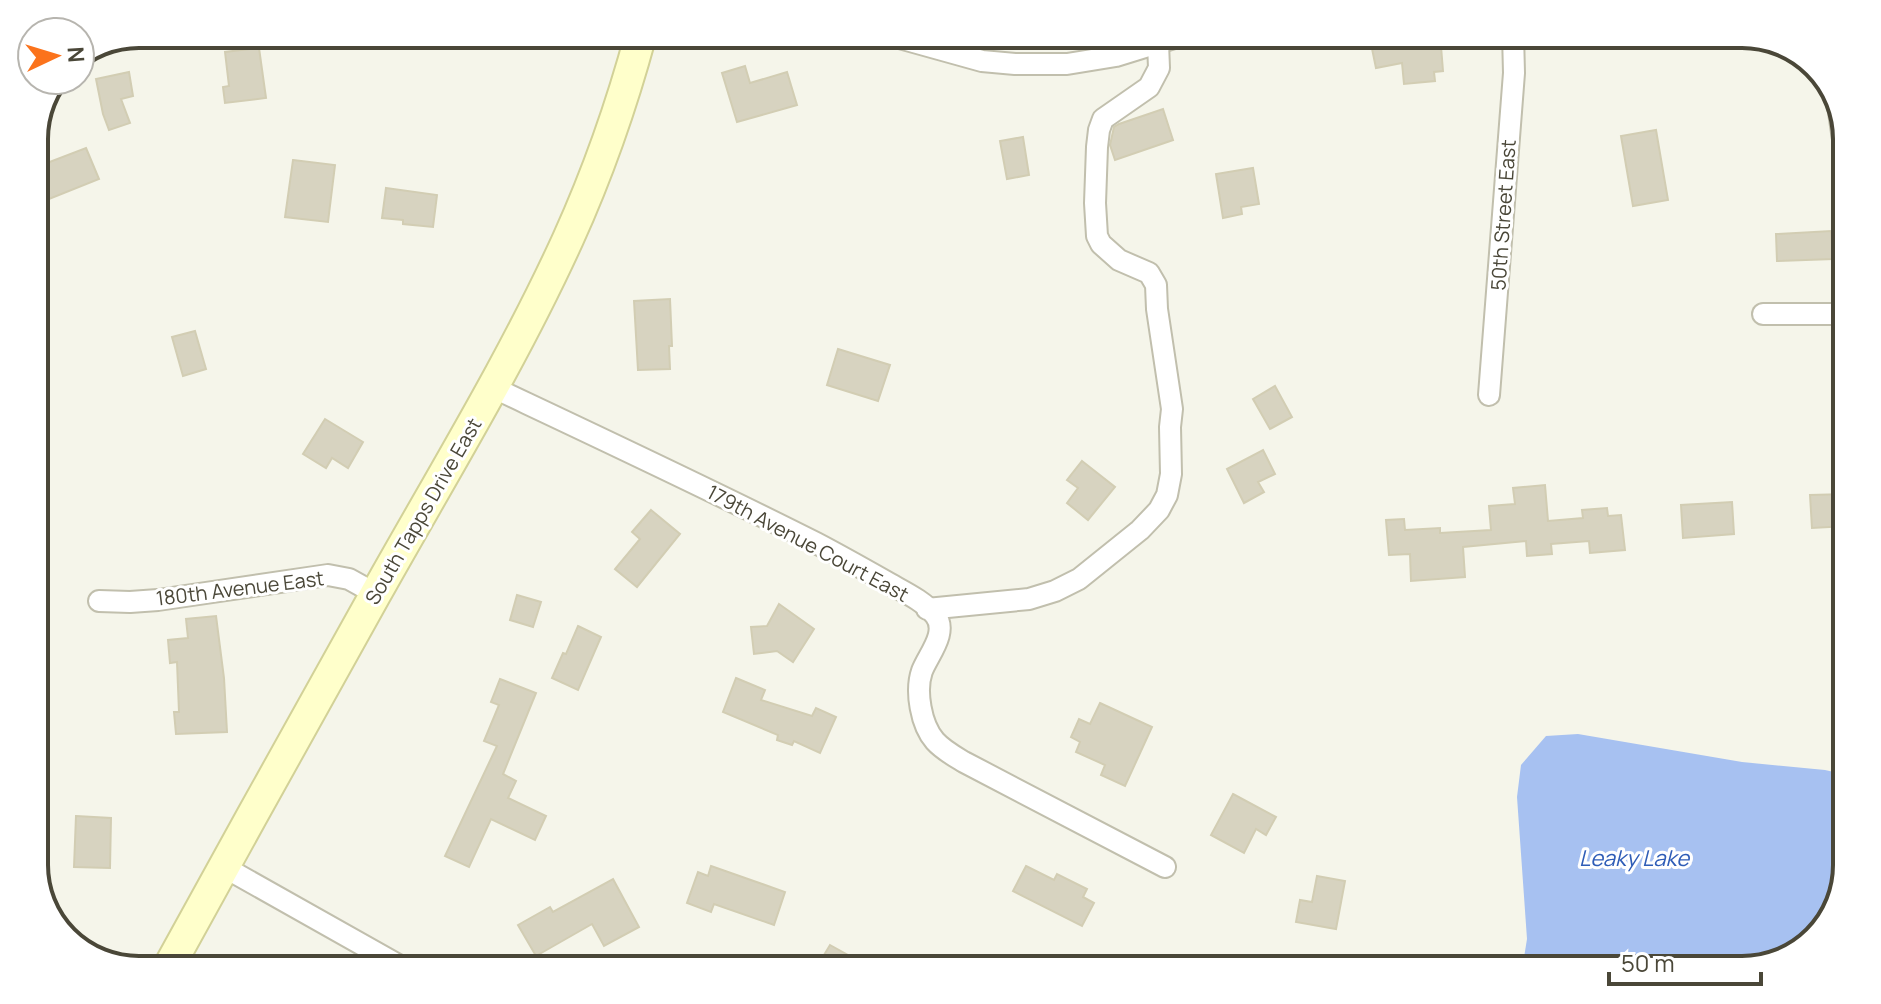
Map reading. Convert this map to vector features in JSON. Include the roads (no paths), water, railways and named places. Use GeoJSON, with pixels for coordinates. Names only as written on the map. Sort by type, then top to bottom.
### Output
{"type":"FeatureCollection","features":[{"type":"Feature","properties":{"kind":"street","name":"South Tapps Drive East"},"geometry":{"type":"LineString","coordinates":[[175,956],[461,447],[545,288],[611,131],[633,48]]}},
{"type":"Feature","properties":{"kind":"street"},"geometry":{"type":"LineString","coordinates":[[935,48],[982,61],[1015,64],[1067,64],[1116,56],[1142,48]]}},
{"type":"Feature","properties":{"kind":"street"},"geometry":{"type":"LineString","coordinates":[[927,609],[1015,601],[1055,591],[1079,579],[1140,530],[1159,510],[1167,495],[1171,474],[1172,409],[1156,285],[1149,273],[1119,260],[1101,244],[1097,236],[1095,203],[1097,147],[1103,119],[1149,87],[1159,68],[1158,48]]}},
{"type":"Feature","properties":{"kind":"street","name":"50th Street East"},"geometry":{"type":"LineString","coordinates":[[1489,395],[1513,48]]}},
{"type":"Feature","properties":{"kind":"street"},"geometry":{"type":"LineString","coordinates":[[1763,314],[1833,314]]}},
{"type":"Feature","properties":{"kind":"street","name":"179th Avenue Court East"},"geometry":{"type":"LineString","coordinates":[[492,387],[725,498],[836,554],[912,597],[935,615],[940,623],[940,632],[921,674],[919,691],[922,710],[933,739],[964,762],[1165,867]]}},
{"type":"Feature","properties":{"kind":"street","name":"180th Avenue East"},"geometry":{"type":"LineString","coordinates":[[99,601],[158,600],[328,575],[349,579],[376,594]]}},
{"type":"Feature","properties":{"kind":"street"},"geometry":{"type":"LineString","coordinates":[[224,867],[382,956]]}},
{"type":"Feature","properties":{"kind":"water","name":"Leaky Lake"},"geometry":{"type":"Polygon","coordinates":[[[1578,734],[1742,762],[1833,772],[1832,877],[1818,916],[1788,944],[1754,955],[1524,956],[1527,939],[1517,797],[1521,765],[1546,736],[1578,734]]]}}]}
